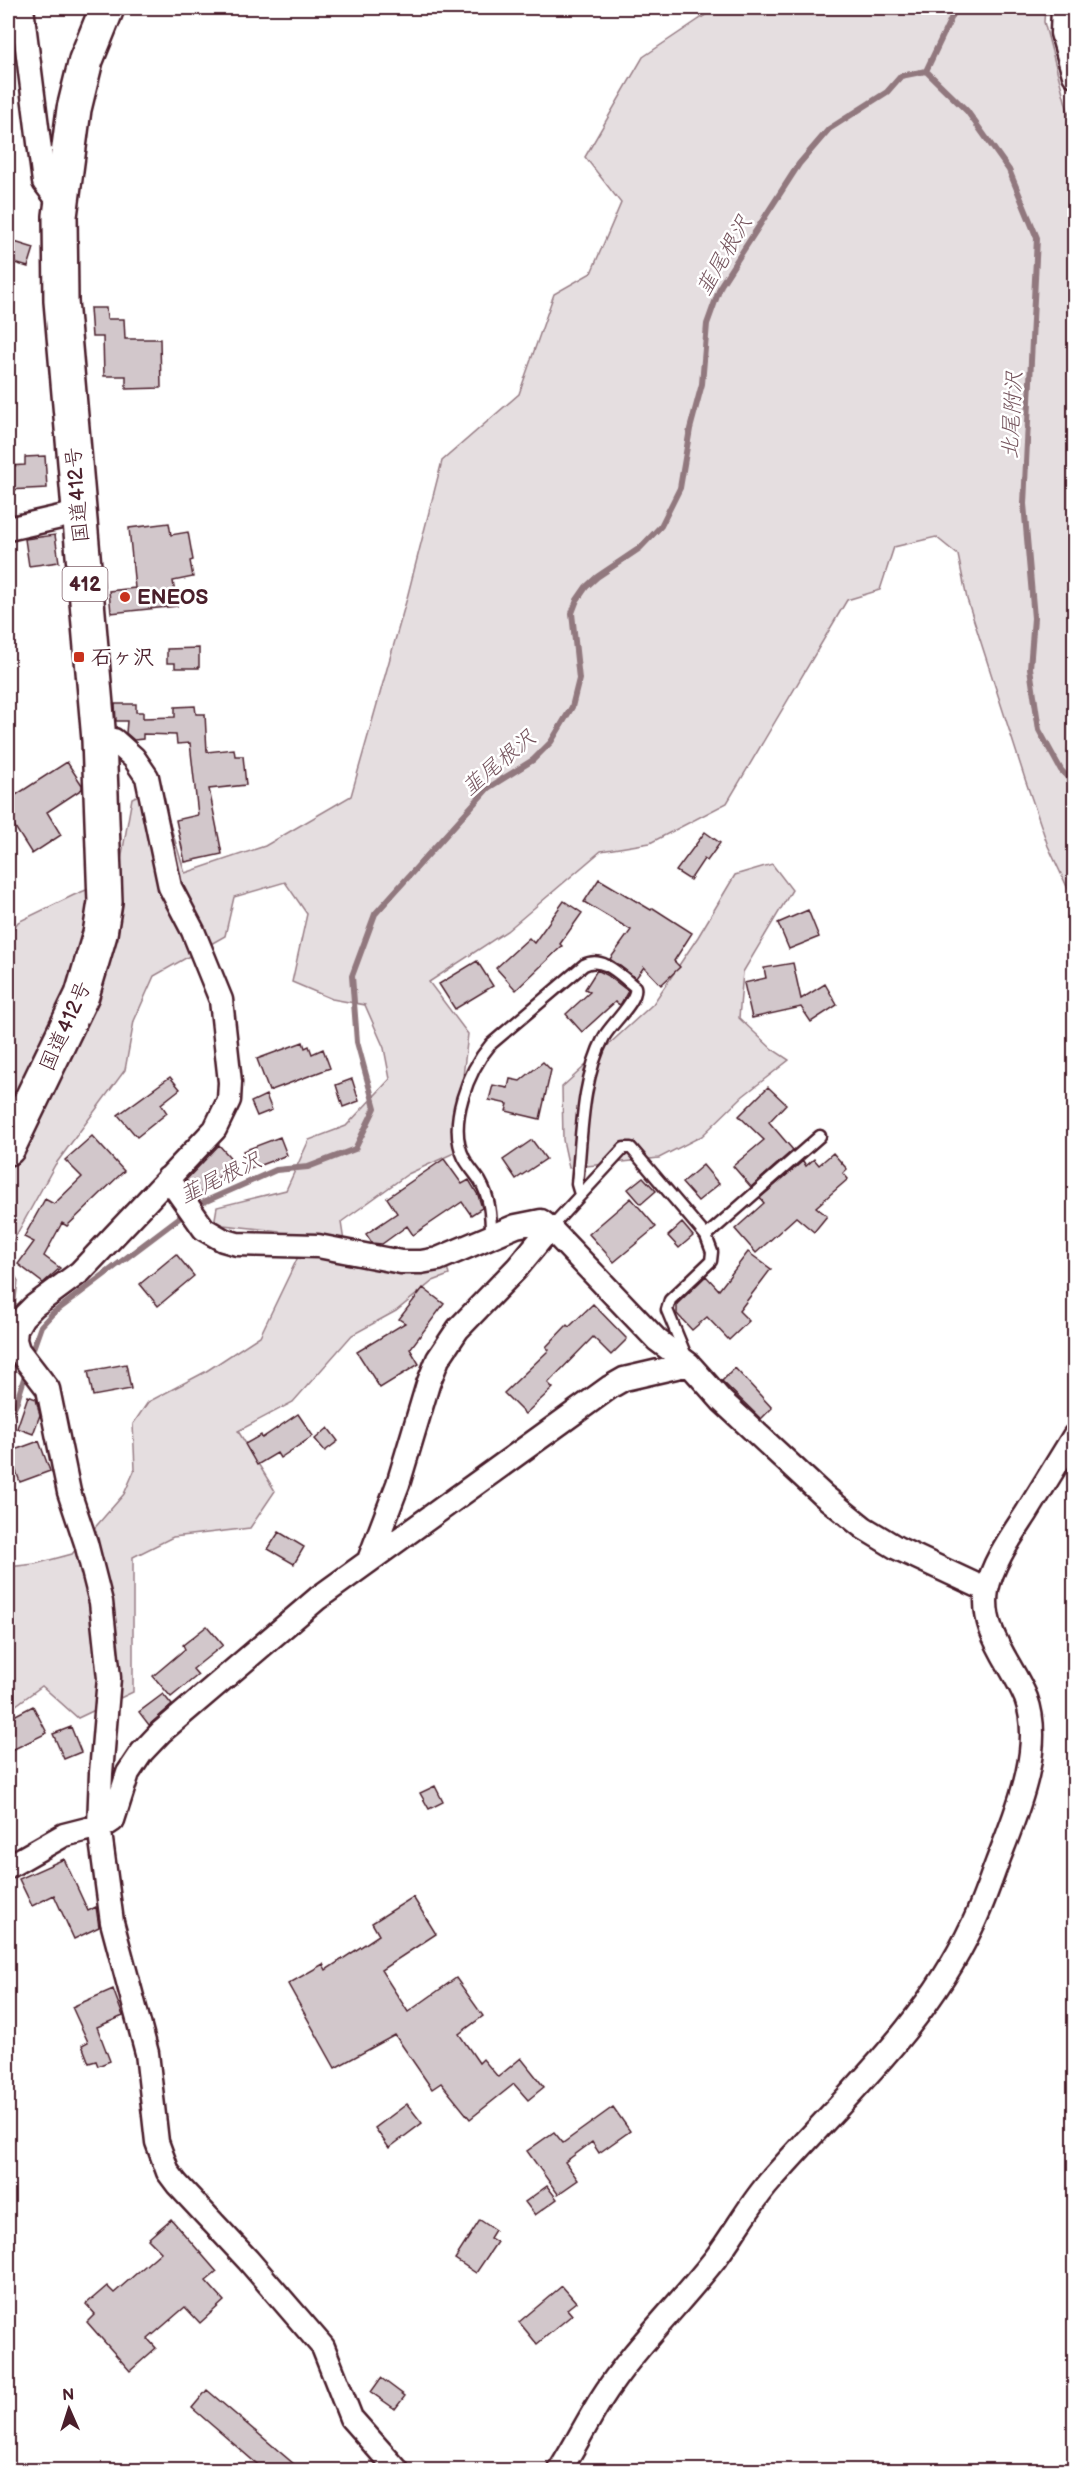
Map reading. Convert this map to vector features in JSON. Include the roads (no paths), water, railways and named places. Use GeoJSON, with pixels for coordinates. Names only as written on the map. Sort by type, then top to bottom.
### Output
{"type":"FeatureCollection","features":[{"type":"Feature","properties":{"kind":"highway","name":"国道412号"},"geometry":{"type":"LineString","coordinates":[[8,1148],[82,995],[100,934],[105,902],[99,741],[60,301],[61,204],[74,109],[86,60],[107,8]]}},
{"type":"Feature","properties":{"kind":"street"},"geometry":{"type":"LineString","coordinates":[[22,8],[45,182],[61,204]]}},
{"type":"Feature","properties":{"kind":"street"},"geometry":{"type":"LineString","coordinates":[[1063,8],[1062,33],[1074,75]]}},
{"type":"Feature","properties":{"kind":"street"},"geometry":{"type":"LineString","coordinates":[[8,529],[78,513]]}},
{"type":"Feature","properties":{"kind":"street"},"geometry":{"type":"LineString","coordinates":[[99,741],[114,740],[134,758],[147,777],[170,886],[193,931],[221,1000],[230,1082],[229,1100],[223,1117],[174,1188],[80,1272],[34,1306],[23,1317],[16,1329],[15,1340],[18,1350],[42,1378],[48,1389],[69,1492],[86,1543],[101,1602],[109,1678],[99,1825],[112,1922],[147,2053],[157,2142],[168,2172],[248,2260],[323,2348],[351,2418],[397,2470]]}},
{"type":"Feature","properties":{"kind":"street"},"geometry":{"type":"LineString","coordinates":[[174,1188],[197,1221],[213,1235],[237,1244],[318,1245],[401,1262],[438,1259],[491,1235],[516,1226],[541,1221],[657,1340],[690,1364],[722,1401],[785,1461],[864,1528],[897,1548],[987,1590]]}},
{"type":"Feature","properties":{"kind":"street"},"geometry":{"type":"LineString","coordinates":[[368,1561],[395,1494],[428,1384],[438,1359],[458,1329],[517,1268],[550,1228]]}},
{"type":"Feature","properties":{"kind":"street"},"geometry":{"type":"LineString","coordinates":[[8,1867],[64,1835],[107,1824],[113,1820],[128,1773],[142,1752],[161,1732],[318,1598],[368,1561],[610,1387],[624,1379],[690,1364]]}},
{"type":"Feature","properties":{"kind":"street"},"geometry":{"type":"LineString","coordinates":[[560,2470],[601,2400],[633,2357],[717,2257],[769,2182],[907,2031],[933,1995],[973,1924],[1019,1805],[1031,1744],[1031,1715],[1026,1696],[994,1637],[987,1590],[994,1570],[1014,1533],[1074,1436]]}},
{"type":"Feature","properties":{"kind":"lane"},"geometry":{"type":"LineString","coordinates":[[491,1235],[491,1211],[487,1196],[461,1149],[459,1113],[466,1091],[478,1059],[491,1044],[584,965],[591,962],[605,964],[635,987],[637,992],[634,999],[611,1025],[595,1060],[584,1105],[578,1184],[580,1194]]}},
{"type":"Feature","properties":{"kind":"lane"},"geometry":{"type":"LineString","coordinates":[[706,1236],[820,1136]]}},
{"type":"Feature","properties":{"kind":"lane"},"geometry":{"type":"LineString","coordinates":[[550,1228],[624,1148],[632,1148],[706,1236],[712,1252],[711,1260],[670,1300],[667,1310],[690,1364]]}},
{"type":"Feature","properties":{"kind":"waterway","name":"韮尾根沢"},"geometry":{"type":"LineString","coordinates":[[926,71],[956,8]]}},
{"type":"Feature","properties":{"kind":"waterway","name":"北尾附沢"},"geometry":{"type":"LineString","coordinates":[[926,71],[967,111],[1009,170],[1037,238],[1024,504],[1034,618],[1030,668],[1039,730],[1061,770],[1074,784]]}},
{"type":"Feature","properties":{"kind":"waterway","name":"韮尾根沢"},"geometry":{"type":"LineString","coordinates":[[195,1206],[276,1170],[308,1167],[355,1149],[375,1108],[357,1042],[352,976],[375,914],[488,788],[533,760],[551,742],[572,707],[579,679],[572,613],[577,600],[597,577],[640,548],[661,526],[680,488],[690,429],[702,384],[707,324],[721,285],[799,164],[829,129],[887,92],[901,76],[926,71]]}},
{"type":"Feature","properties":{"kind":"waterway","name":"韮尾根沢"},"geometry":{"type":"LineString","coordinates":[[30,1357],[41,1326],[52,1314],[187,1212]]}},
{"type":"Feature","properties":{"kind":"waterway","name":"韮尾根沢"},"geometry":{"type":"LineString","coordinates":[[8,1420],[17,1401],[27,1369]]}},
{"type":"Feature","properties":{"kind":"place","name":"ENEOS"},"geometry":{"type":"Point","coordinates":[125,597]}},
{"type":"Feature","properties":{"kind":"place","name":"石ヶ沢"},"geometry":{"type":"Point","coordinates":[79,657]}}]}
